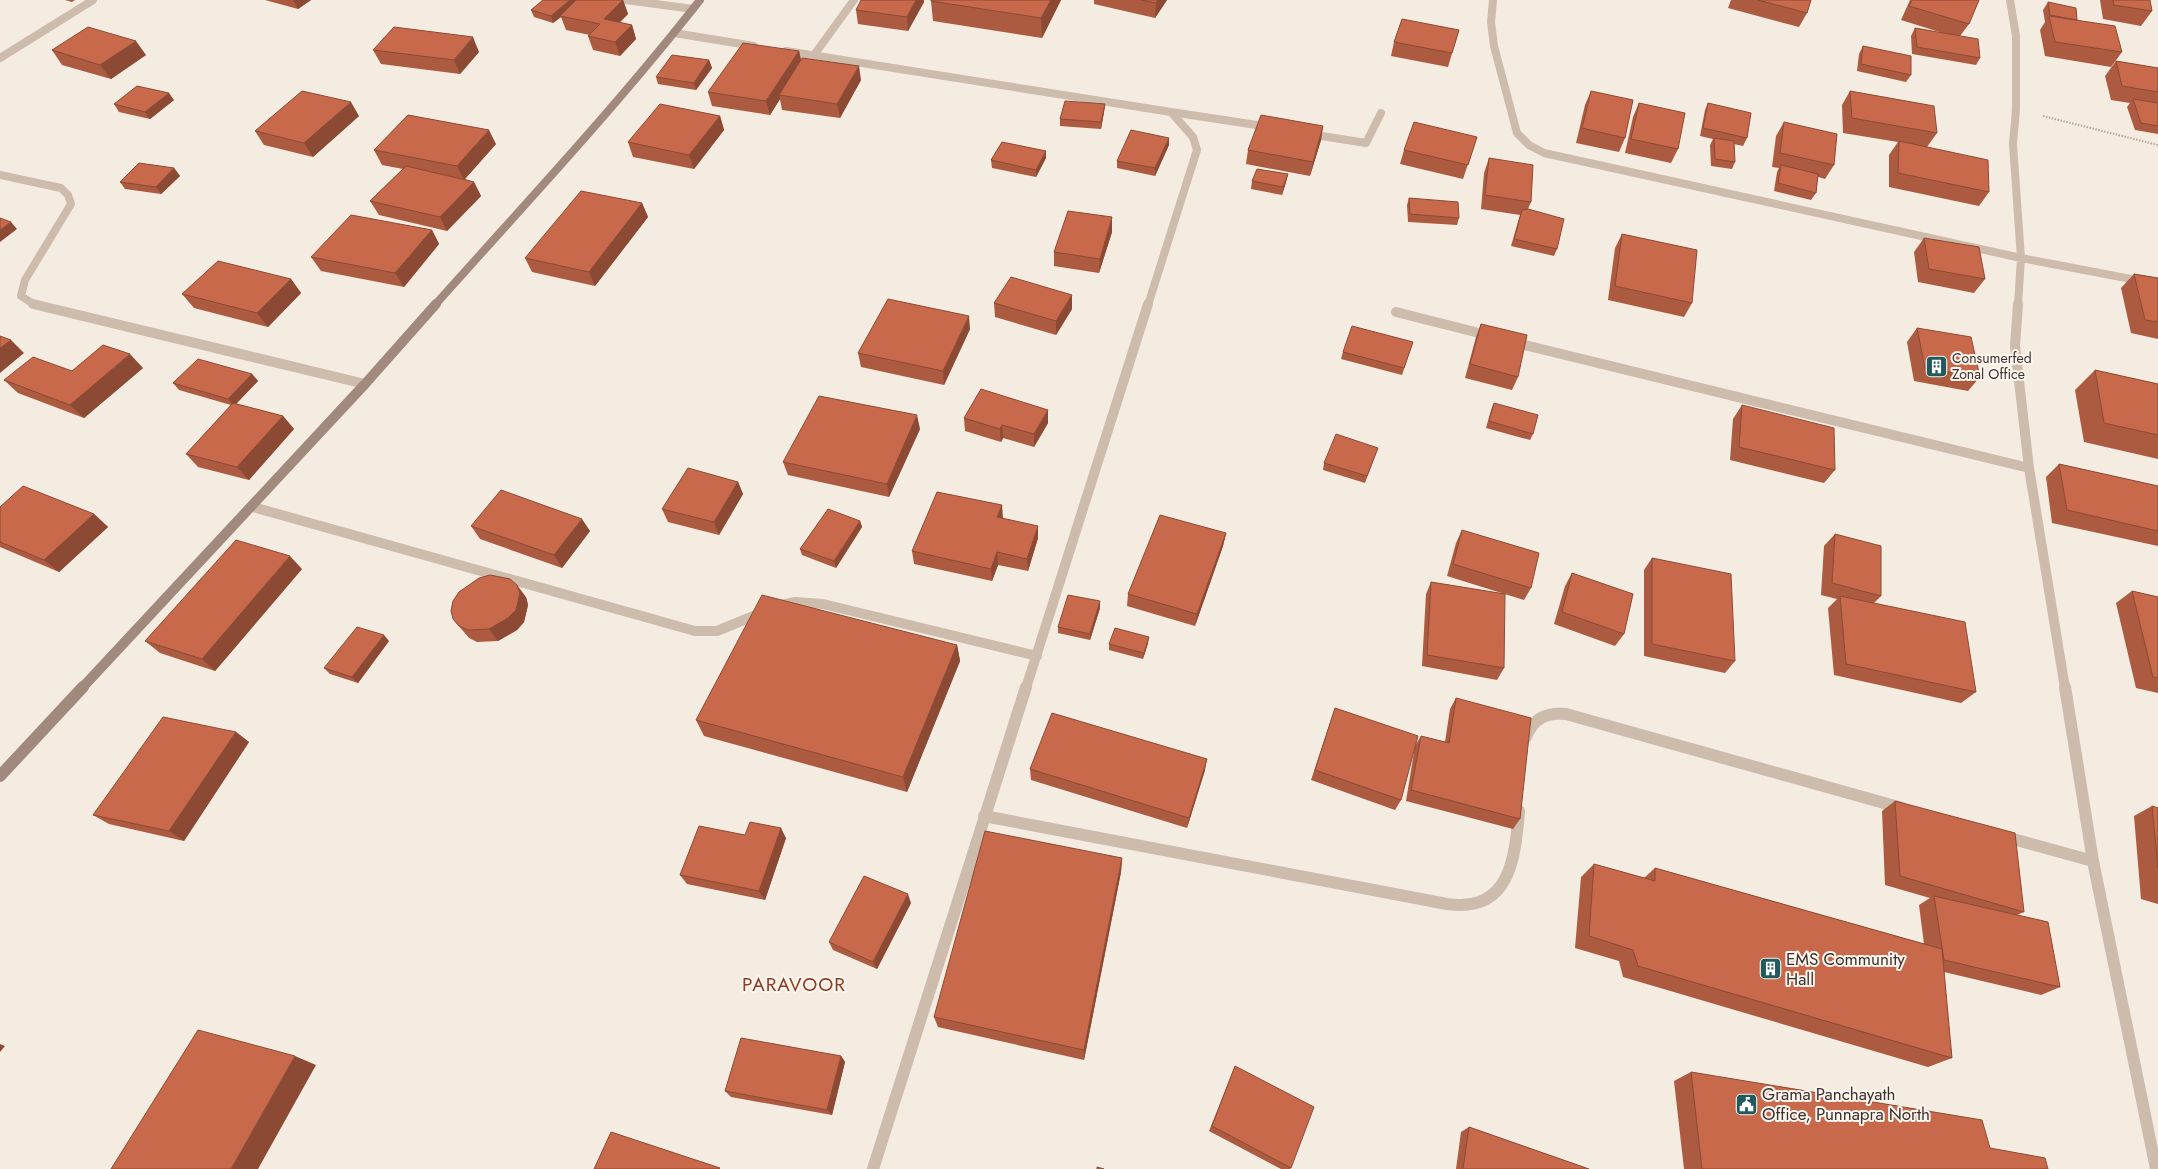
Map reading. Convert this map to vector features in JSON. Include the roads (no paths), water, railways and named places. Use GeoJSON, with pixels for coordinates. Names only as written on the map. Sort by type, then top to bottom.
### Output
{"type":"FeatureCollection","features":[{"type":"Feature","properties":{"kind":"street"},"geometry":{"type":"LineString","coordinates":[[0,58],[93,0]]}},
{"type":"Feature","properties":{"kind":"street"},"geometry":{"type":"LineString","coordinates":[[626,0],[693,9]]}},
{"type":"Feature","properties":{"kind":"street"},"geometry":{"type":"LineString","coordinates":[[0,776],[253,507],[365,384],[674,33],[700,0]]}},
{"type":"Feature","properties":{"kind":"street"},"geometry":{"type":"LineString","coordinates":[[814,55],[854,0]]}},
{"type":"Feature","properties":{"kind":"street"},"geometry":{"type":"LineString","coordinates":[[1492,0],[1491,22],[1494,46],[1517,133],[1534,148],[1544,153],[2021,258],[2158,284]]}},
{"type":"Feature","properties":{"kind":"street"},"geometry":{"type":"LineString","coordinates":[[2010,0],[2016,36],[2016,109],[2013,144],[2021,258],[2015,346],[2029,468],[2093,861],[2156,1169]]}},
{"type":"Feature","properties":{"kind":"street"},"geometry":{"type":"LineString","coordinates":[[674,33],[1280,129]]}},
{"type":"Feature","properties":{"kind":"street"},"geometry":{"type":"LineString","coordinates":[[873,1169],[1197,150],[1193,137],[1171,112]]}},
{"type":"Feature","properties":{"kind":"street"},"geometry":{"type":"LineString","coordinates":[[1304,133],[1366,143],[1381,113]]}},
{"type":"Feature","properties":{"kind":"street"},"geometry":{"type":"LineString","coordinates":[[0,175],[61,188],[68,195],[71,204],[25,280],[21,296],[34,305],[365,384]]}},
{"type":"Feature","properties":{"kind":"street"},"geometry":{"type":"LineString","coordinates":[[1396,312],[1647,376],[2029,468]]}},
{"type":"Feature","properties":{"kind":"street"},"geometry":{"type":"LineString","coordinates":[[253,507],[695,631],[717,631],[775,607],[795,602],[810,602],[1037,656]]}},
{"type":"Feature","properties":{"kind":"street"},"geometry":{"type":"LineString","coordinates":[[1524,751],[1526,736],[1534,722],[1540,716],[1557,712],[1910,810]]}},
{"type":"Feature","properties":{"kind":"street"},"geometry":{"type":"LineString","coordinates":[[984,816],[1447,904],[1468,905],[1484,900],[1499,889],[1508,878],[1513,865],[1520,796]]}},
{"type":"Feature","properties":{"kind":"street"},"geometry":{"type":"LineString","coordinates":[[1994,833],[2093,861]]}},
{"type":"Feature","properties":{"kind":"place","name":"Consumerfed Zonal Office"},"geometry":{"type":"Point","coordinates":[1937,366]}},
{"type":"Feature","properties":{"kind":"place","name":"EMS Community Hall"},"geometry":{"type":"Point","coordinates":[1771,969]}},
{"type":"Feature","properties":{"kind":"place","name":"Grama Panchayath Office, Punnapra North"},"geometry":{"type":"Point","coordinates":[1746,1104]}},
{"type":"Feature","properties":{"kind":"district","name":"PARAVOOR"},"geometry":{"type":"Point","coordinates":[794,984]}}]}
